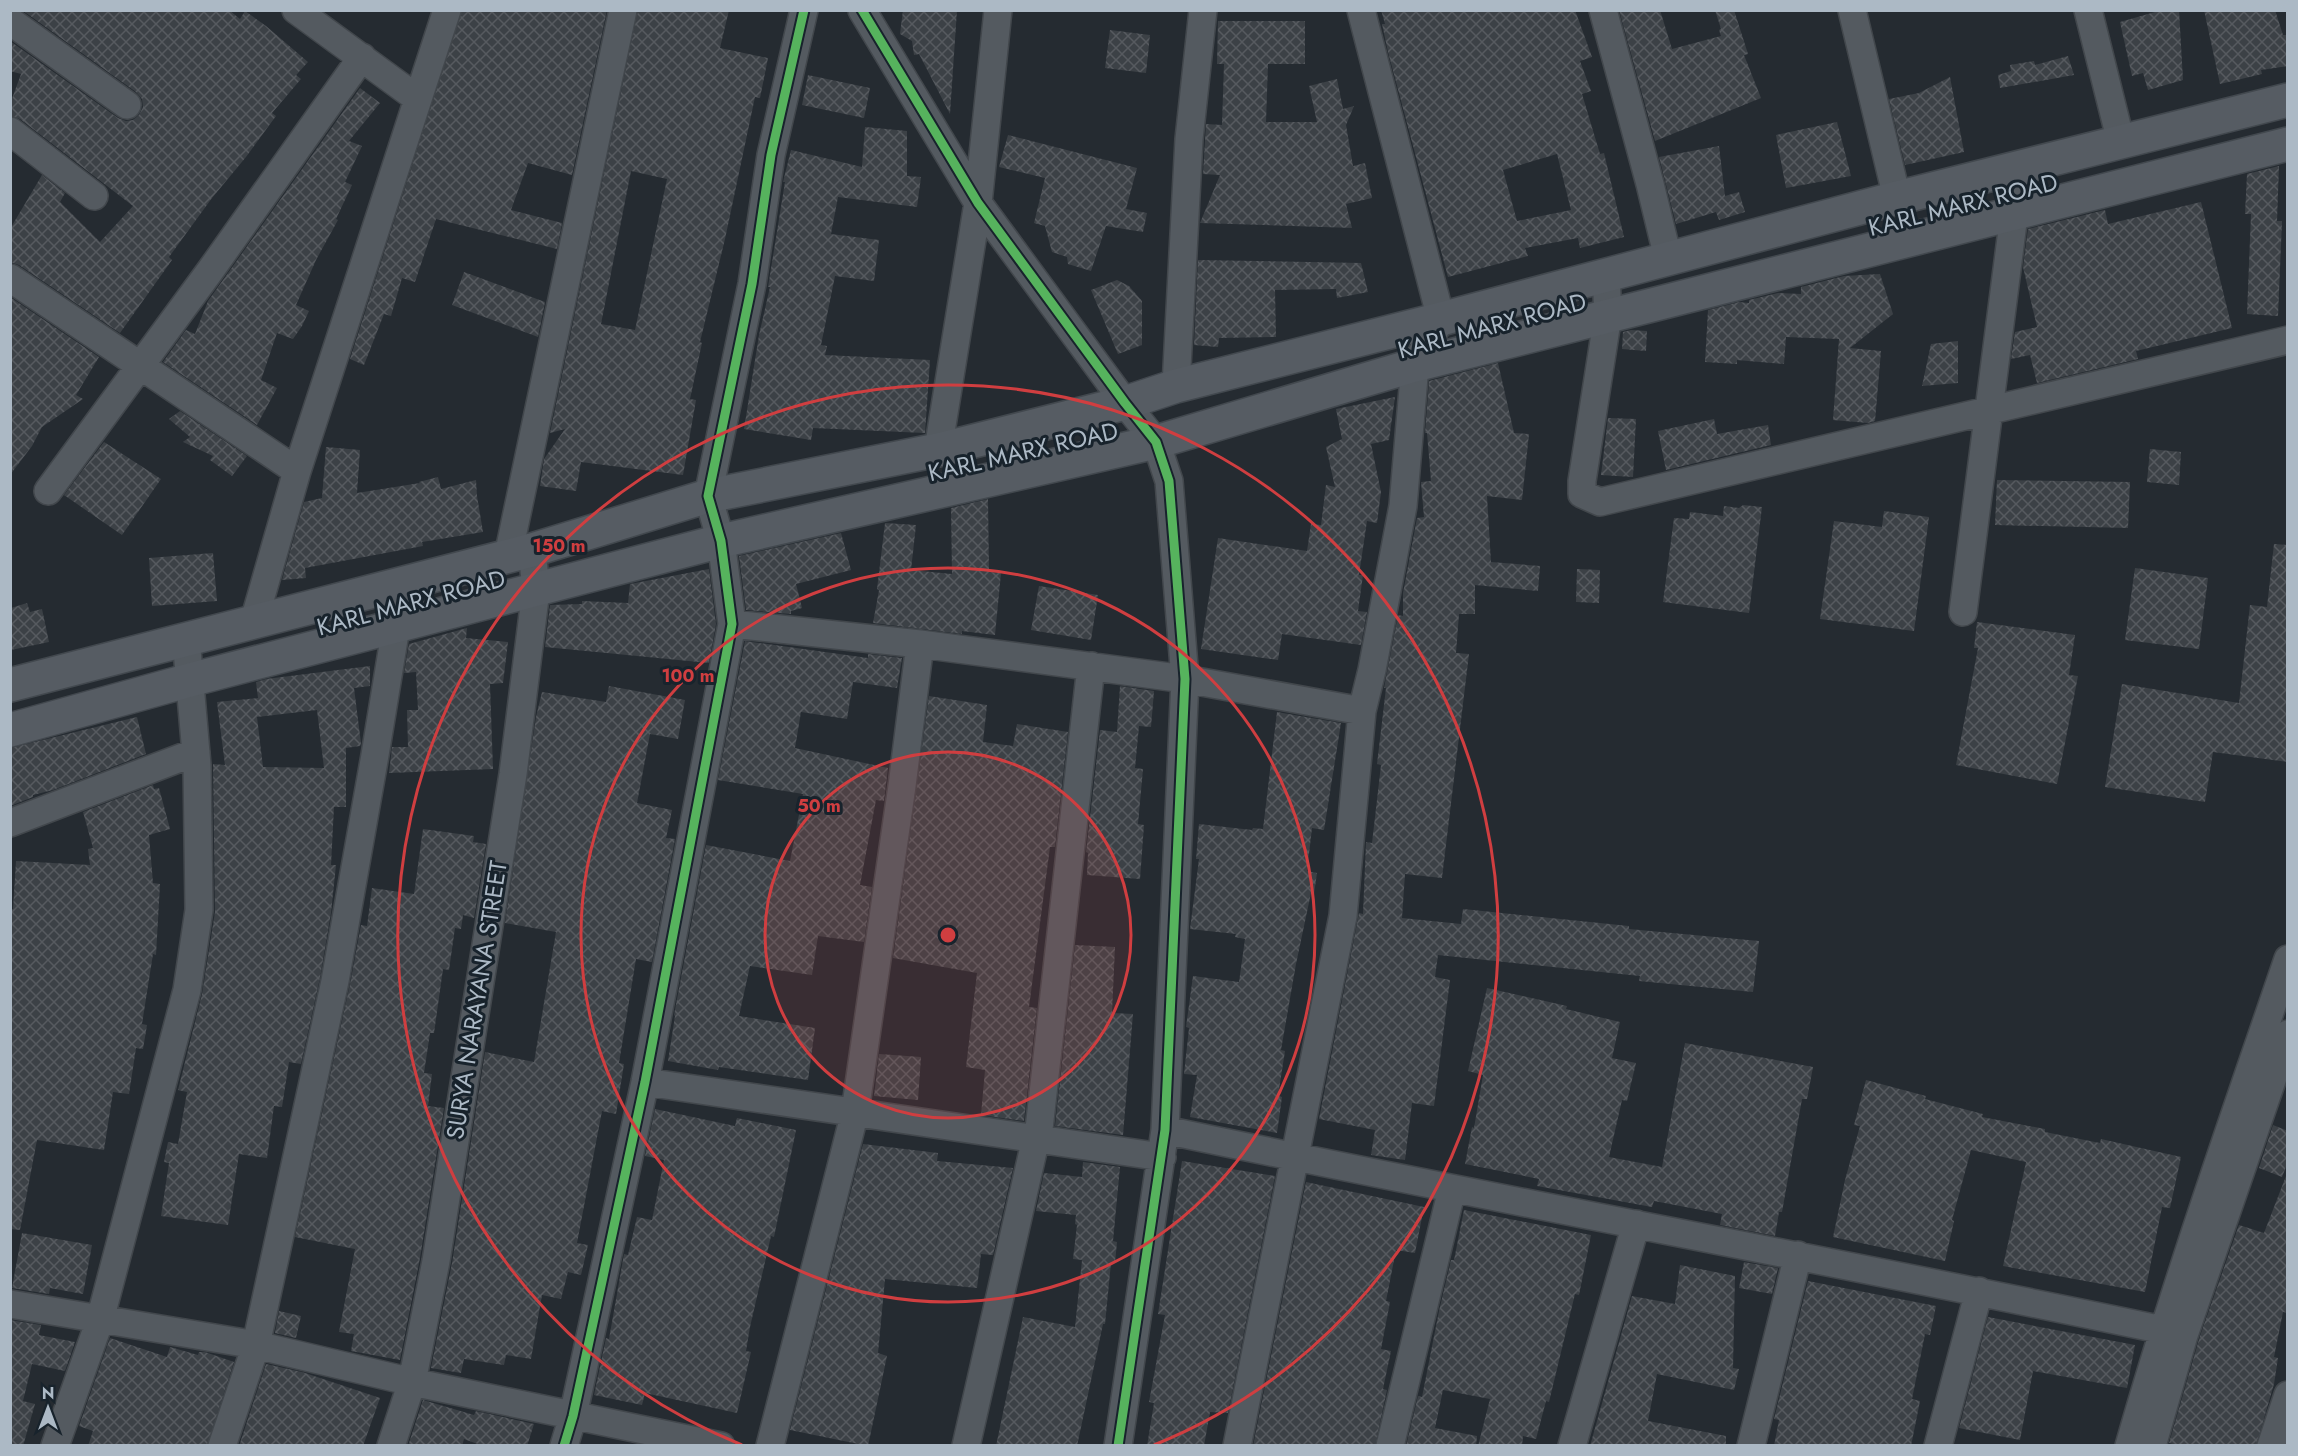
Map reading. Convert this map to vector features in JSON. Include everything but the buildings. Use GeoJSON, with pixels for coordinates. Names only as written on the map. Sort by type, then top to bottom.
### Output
{"type":"FeatureCollection","features":[{"type":"Feature","properties":{"kind":"main road","name":"KARL MARX ROAD"},"geometry":{"type":"LineString","coordinates":[[10,685],[520,553],[708,496],[938,450],[1125,403],[1176,386],[1441,319],[1897,198],[2288,100]]}},
{"type":"Feature","properties":{"kind":"main road","name":"KARL MARX ROAD"},"geometry":{"type":"LineString","coordinates":[[10,730],[190,680],[721,541],[1156,442],[1415,365],[2288,144]]}},
{"type":"Feature","properties":{"kind":"street"},"geometry":{"type":"LineString","coordinates":[[297,10],[418,99]]}},
{"type":"Feature","properties":{"kind":"street"},"geometry":{"type":"LineString","coordinates":[[254,621],[297,471],[447,10]]}},
{"type":"Feature","properties":{"kind":"street","name":"SURYA NARAYANA STREET"},"geometry":{"type":"LineString","coordinates":[[391,1446],[412,1382],[436,1261],[513,774],[536,590],[520,553],[623,10]]}},
{"type":"Feature","properties":{"kind":"street"},"geometry":{"type":"LineString","coordinates":[[564,1446],[573,1416],[645,1082],[732,624],[721,541],[708,496],[752,284],[771,155],[804,10]]}},
{"type":"Feature","properties":{"kind":"street"},"geometry":{"type":"LineString","coordinates":[[862,10],[978,203],[1156,442],[1169,481],[1185,679],[1165,1130],[1118,1446]]}},
{"type":"Feature","properties":{"kind":"street"},"geometry":{"type":"LineString","coordinates":[[938,450],[978,203],[998,10]]}},
{"type":"Feature","properties":{"kind":"street"},"geometry":{"type":"LineString","coordinates":[[1176,386],[1189,139],[1203,10]]}},
{"type":"Feature","properties":{"kind":"street"},"geometry":{"type":"LineString","coordinates":[[1238,1446],[1343,916],[1362,711],[1403,506],[1415,365],[1441,319],[1361,10]]}},
{"type":"Feature","properties":{"kind":"street"},"geometry":{"type":"LineString","coordinates":[[1603,10],[1668,258]]}},
{"type":"Feature","properties":{"kind":"street"},"geometry":{"type":"LineString","coordinates":[[1852,10],[1897,198]]}},
{"type":"Feature","properties":{"kind":"street"},"geometry":{"type":"LineString","coordinates":[[2096,12],[2121,142]]}},
{"type":"Feature","properties":{"kind":"street"},"geometry":{"type":"LineString","coordinates":[[10,21],[127,105]]}},
{"type":"Feature","properties":{"kind":"street"},"geometry":{"type":"LineString","coordinates":[[48,491],[362,57]]}},
{"type":"Feature","properties":{"kind":"street"},"geometry":{"type":"LineString","coordinates":[[10,131],[94,196]]}},
{"type":"Feature","properties":{"kind":"street"},"geometry":{"type":"LineString","coordinates":[[1963,612],[2020,168]]}},
{"type":"Feature","properties":{"kind":"street"},"geometry":{"type":"LineString","coordinates":[[1606,275],[1608,315],[1582,481],[1582,494],[1600,502],[2288,340]]}},
{"type":"Feature","properties":{"kind":"street"},"geometry":{"type":"LineString","coordinates":[[10,278],[297,471]]}},
{"type":"Feature","properties":{"kind":"street"},"geometry":{"type":"LineString","coordinates":[[222,1446],[256,1345],[335,981],[396,627],[400,584]]}},
{"type":"Feature","properties":{"kind":"street"},"geometry":{"type":"LineString","coordinates":[[732,624],[920,644],[1091,666],[1185,679],[1362,711]]}},
{"type":"Feature","properties":{"kind":"street"},"geometry":{"type":"LineString","coordinates":[[55,1446],[100,1320],[187,990],[199,910],[196,752],[186,638]]}},
{"type":"Feature","properties":{"kind":"street"},"geometry":{"type":"LineString","coordinates":[[770,1446],[855,1112],[920,644]]}},
{"type":"Feature","properties":{"kind":"street"},"geometry":{"type":"LineString","coordinates":[[966,1446],[1036,1138],[1038,1138],[1091,666]]}},
{"type":"Feature","properties":{"kind":"street"},"geometry":{"type":"LineString","coordinates":[[10,823],[196,752]]}},
{"type":"Feature","properties":{"kind":"street"},"geometry":{"type":"LineString","coordinates":[[2129,1446],[2163,1330],[2288,959]]}},
{"type":"Feature","properties":{"kind":"street"},"geometry":{"type":"LineString","coordinates":[[2152,1446],[2184,1335],[2288,1034]]}},
{"type":"Feature","properties":{"kind":"street"},"geometry":{"type":"LineString","coordinates":[[645,1082],[1162,1157]]}},
{"type":"Feature","properties":{"kind":"street"},"geometry":{"type":"LineString","coordinates":[[1165,1130],[1295,1158],[1979,1291],[2163,1330]]}},
{"type":"Feature","properties":{"kind":"street"},"geometry":{"type":"LineString","coordinates":[[1390,1446],[1452,1189]]}},
{"type":"Feature","properties":{"kind":"street"},"geometry":{"type":"LineString","coordinates":[[1572,1446],[1636,1224]]}},
{"type":"Feature","properties":{"kind":"street"},"geometry":{"type":"LineString","coordinates":[[1751,1446],[1798,1255]]}},
{"type":"Feature","properties":{"kind":"street"},"geometry":{"type":"LineString","coordinates":[[1938,1446],[1979,1291]]}},
{"type":"Feature","properties":{"kind":"street"},"geometry":{"type":"LineString","coordinates":[[10,1304],[256,1345],[412,1382],[721,1446]]}},
{"type":"Feature","properties":{"kind":"street"},"geometry":{"type":"LineString","coordinates":[[2271,1446],[2288,1395]]}},
{"type":"Feature","properties":{"kind":"cycle path"},"geometry":{"type":"LineString","coordinates":[[564,1446],[573,1416],[645,1082],[732,624],[721,541],[708,496],[752,284],[771,155],[804,10]]}},
{"type":"Feature","properties":{"kind":"cycle path"},"geometry":{"type":"LineString","coordinates":[[862,10],[978,203],[1156,442],[1169,481],[1185,679],[1165,1130],[1118,1446]]}}]}
